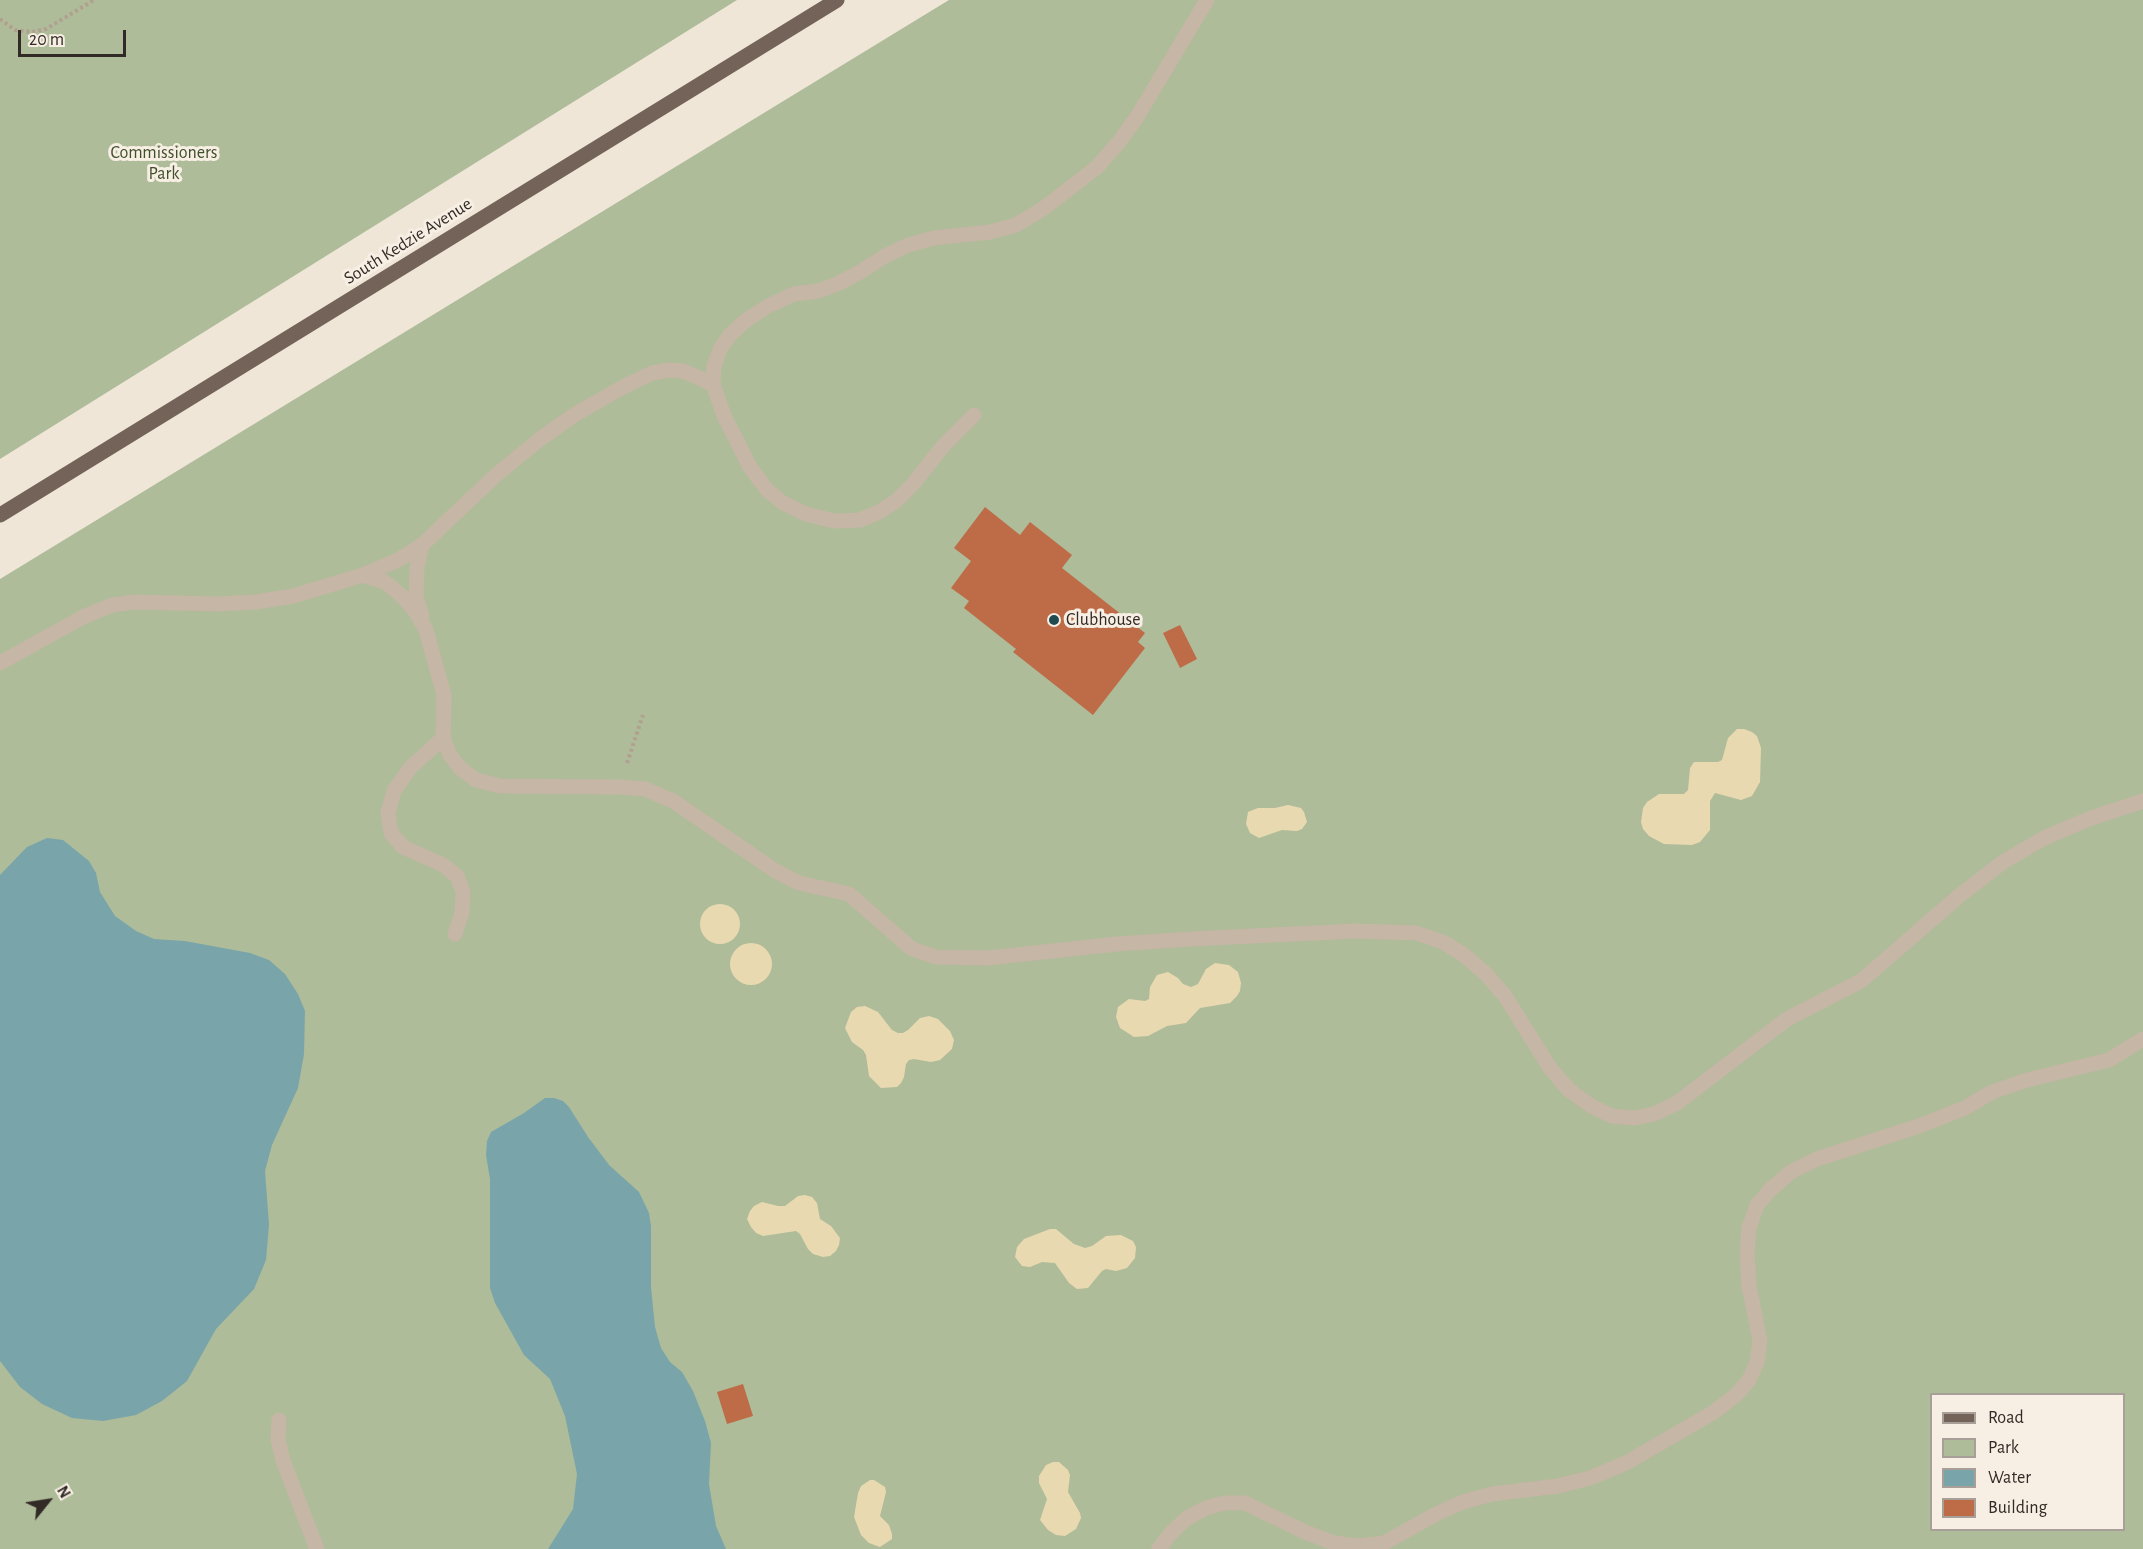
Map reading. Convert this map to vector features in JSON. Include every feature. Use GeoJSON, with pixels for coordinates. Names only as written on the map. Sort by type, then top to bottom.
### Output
{"type":"FeatureCollection","features":[{"type":"Feature","properties":{"kind":"main road","name":"South Kedzie Avenue"},"geometry":{"type":"LineString","coordinates":[[0,515],[837,0]]}},
{"type":"Feature","properties":{"kind":"lane"},"geometry":{"type":"LineString","coordinates":[[975,415],[944,445],[913,484],[896,501],[860,520],[834,521],[806,514],[783,502],[768,490],[750,467],[724,416],[713,384],[714,366],[720,349],[730,335],[745,321],[768,306],[794,294],[818,291],[837,284],[909,245],[934,238],[990,232],[1016,225],[1044,208],[1097,167],[1118,143],[1137,117],[1207,0]]}},
{"type":"Feature","properties":{"kind":"lane"},"geometry":{"type":"LineString","coordinates":[[0,663],[83,617],[112,605],[135,602],[218,604],[256,602],[293,596],[363,575],[398,560],[422,545],[495,476],[540,439],[574,415],[621,388],[652,373],[669,370],[683,371],[713,384]]}},
{"type":"Feature","properties":{"kind":"lane"},"geometry":{"type":"LineString","coordinates":[[422,545],[417,567],[416,596],[444,695],[443,738],[450,755],[460,768],[476,780],[500,786],[645,789],[674,801],[774,870],[799,883],[849,894],[912,949],[936,957],[988,958],[1117,944],[1191,939],[1355,931],[1416,933],[1443,942],[1464,955],[1486,974],[1505,996],[1550,1068],[1569,1090],[1612,1116],[1634,1118],[1654,1114],[1677,1103],[1788,1019],[1861,981],[1959,896],[2003,862],[2044,838],[2091,818],[2143,801]]}},
{"type":"Feature","properties":{"kind":"lane"},"geometry":{"type":"LineString","coordinates":[[363,575],[385,582],[403,597],[415,611],[426,630]]}},
{"type":"Feature","properties":{"kind":"lane"},"geometry":{"type":"LineString","coordinates":[[443,738],[410,768],[394,791],[388,813],[391,833],[403,847],[443,865],[457,876],[463,891],[462,912],[455,934]]}},
{"type":"Feature","properties":{"kind":"lane"},"geometry":{"type":"LineString","coordinates":[[1159,1549],[1170,1534],[1187,1518],[1206,1508],[1224,1503],[1245,1503],[1305,1532],[1334,1543],[1359,1546],[1384,1543],[1438,1512],[1463,1502],[1492,1494],[1558,1486],[1590,1478],[1626,1463],[1714,1412],[1736,1395],[1749,1380],[1756,1362],[1760,1341],[1749,1286],[1747,1252],[1749,1228],[1757,1205],[1792,1171],[1817,1159],[1919,1126],[1965,1108],[1992,1092],[2018,1083],[2109,1060],[2143,1039]]}},
{"type":"Feature","properties":{"kind":"lane"},"geometry":{"type":"LineString","coordinates":[[279,1420],[278,1439],[282,1461],[317,1549]]}},
{"type":"Feature","properties":{"kind":"path"},"geometry":{"type":"LineString","coordinates":[[0,19],[15,30],[32,32],[46,29],[94,0]]}},
{"type":"Feature","properties":{"kind":"path"},"geometry":{"type":"LineString","coordinates":[[619,787],[643,715]]}},
{"type":"Feature","properties":{"kind":"green space","name":"Commissioners Park"},"geometry":{"type":"Polygon","coordinates":[[[0,0],[737,0],[0,459],[0,0]]]}},
{"type":"Feature","properties":{"kind":"green space"},"geometry":{"type":"Polygon","coordinates":[[[949,0],[2143,0],[2143,1549],[0,1549],[0,579],[949,0]]]}},
{"type":"Feature","properties":{"kind":"sand"},"geometry":{"type":"Polygon","coordinates":[[[1737,729],[1752,732],[1757,736],[1761,748],[1760,782],[1752,796],[1741,800],[1715,793],[1710,801],[1710,830],[1700,842],[1692,845],[1664,844],[1649,836],[1641,822],[1643,808],[1647,802],[1659,794],[1684,794],[1688,790],[1690,768],[1694,762],[1722,760],[1728,738],[1737,729]]]}},
{"type":"Feature","properties":{"kind":"sand"},"geometry":{"type":"Polygon","coordinates":[[[1288,805],[1301,808],[1304,812],[1307,822],[1302,829],[1282,830],[1259,838],[1250,833],[1246,824],[1248,812],[1258,808],[1288,805]]]}},
{"type":"Feature","properties":{"kind":"sand"},"geometry":{"type":"Polygon","coordinates":[[[720,904],[728,905],[734,910],[739,916],[739,932],[734,938],[728,943],[720,944],[712,943],[706,938],[701,932],[700,924],[701,916],[706,910],[712,905],[720,904]]]}},
{"type":"Feature","properties":{"kind":"sand"},"geometry":{"type":"Polygon","coordinates":[[[751,943],[766,949],[772,964],[766,979],[751,985],[736,979],[730,964],[736,949],[751,943]]]}},
{"type":"Feature","properties":{"kind":"sand"},"geometry":{"type":"Polygon","coordinates":[[[1215,963],[1229,965],[1238,972],[1241,983],[1240,991],[1230,1003],[1200,1008],[1186,1023],[1167,1026],[1148,1036],[1134,1037],[1120,1028],[1116,1017],[1118,1007],[1129,999],[1145,1001],[1149,999],[1150,987],[1157,975],[1168,972],[1183,984],[1191,987],[1198,984],[1206,969],[1215,963]]]}},
{"type":"Feature","properties":{"kind":"sand"},"geometry":{"type":"Polygon","coordinates":[[[865,1006],[878,1012],[892,1030],[898,1033],[908,1030],[920,1018],[929,1016],[938,1019],[950,1031],[954,1040],[952,1049],[940,1060],[931,1062],[909,1060],[904,1077],[897,1087],[881,1088],[869,1076],[863,1050],[852,1042],[845,1028],[851,1012],[857,1007],[865,1006]]]}},
{"type":"Feature","properties":{"kind":"sand"},"geometry":{"type":"Polygon","coordinates":[[[798,1196],[812,1197],[817,1203],[820,1219],[831,1226],[840,1238],[836,1251],[830,1256],[823,1257],[813,1254],[796,1231],[763,1236],[756,1233],[747,1219],[754,1206],[762,1202],[785,1206],[798,1196]]]}},
{"type":"Feature","properties":{"kind":"sand"},"geometry":{"type":"Polygon","coordinates":[[[1056,1229],[1074,1244],[1085,1248],[1106,1236],[1121,1235],[1133,1241],[1136,1247],[1135,1258],[1127,1268],[1116,1271],[1106,1269],[1088,1288],[1077,1289],[1069,1283],[1055,1263],[1042,1262],[1030,1267],[1022,1266],[1015,1257],[1017,1247],[1024,1239],[1056,1229]]]}},
{"type":"Feature","properties":{"kind":"sand"},"geometry":{"type":"Polygon","coordinates":[[[1059,1462],[1068,1470],[1070,1475],[1068,1492],[1081,1518],[1076,1529],[1065,1536],[1056,1535],[1048,1530],[1040,1520],[1047,1499],[1039,1483],[1039,1476],[1046,1465],[1059,1462]]]}},
{"type":"Feature","properties":{"kind":"sand"},"geometry":{"type":"Polygon","coordinates":[[[870,1480],[885,1487],[886,1492],[880,1516],[889,1525],[892,1539],[880,1547],[869,1543],[861,1535],[854,1517],[861,1486],[870,1480]]]}},
{"type":"Feature","properties":{"kind":"water"},"geometry":{"type":"Polygon","coordinates":[[[47,838],[63,840],[89,861],[96,873],[100,892],[115,916],[136,931],[154,939],[185,941],[250,953],[269,960],[285,974],[298,994],[305,1011],[304,1054],[298,1088],[272,1145],[265,1171],[269,1225],[266,1260],[254,1289],[216,1329],[187,1381],[162,1401],[136,1415],[103,1421],[72,1418],[42,1404],[20,1387],[0,1361],[0,875],[27,847],[47,838]]]}},
{"type":"Feature","properties":{"kind":"water"},"geometry":{"type":"Polygon","coordinates":[[[545,1098],[563,1101],[569,1107],[609,1165],[639,1192],[649,1213],[651,1287],[655,1327],[661,1348],[670,1362],[682,1372],[693,1391],[705,1421],[711,1443],[709,1484],[716,1526],[726,1549],[548,1549],[573,1509],[577,1474],[565,1416],[550,1379],[524,1355],[495,1303],[490,1288],[490,1179],[486,1155],[487,1141],[491,1132],[545,1098]]]}},
{"type":"Feature","properties":{"kind":"building","name":"Clubhouse"},"geometry":{"type":"Polygon","coordinates":[[[985,507],[1020,535],[1030,522],[1072,555],[1062,568],[1145,633],[1138,642],[1145,648],[1093,715],[1013,652],[1016,649],[964,608],[969,601],[951,588],[971,561],[954,548],[985,507]]]}},
{"type":"Feature","properties":{"kind":"building"},"geometry":{"type":"Polygon","coordinates":[[[1180,625],[1197,659],[1180,668],[1163,633],[1180,625]]]}},
{"type":"Feature","properties":{"kind":"building"},"geometry":{"type":"Polygon","coordinates":[[[743,1384],[753,1416],[727,1424],[717,1392],[743,1384]]]}},
{"type":"Feature","properties":{"kind":"place","name":"Clubhouse"},"geometry":{"type":"Point","coordinates":[1054,620]}}]}
